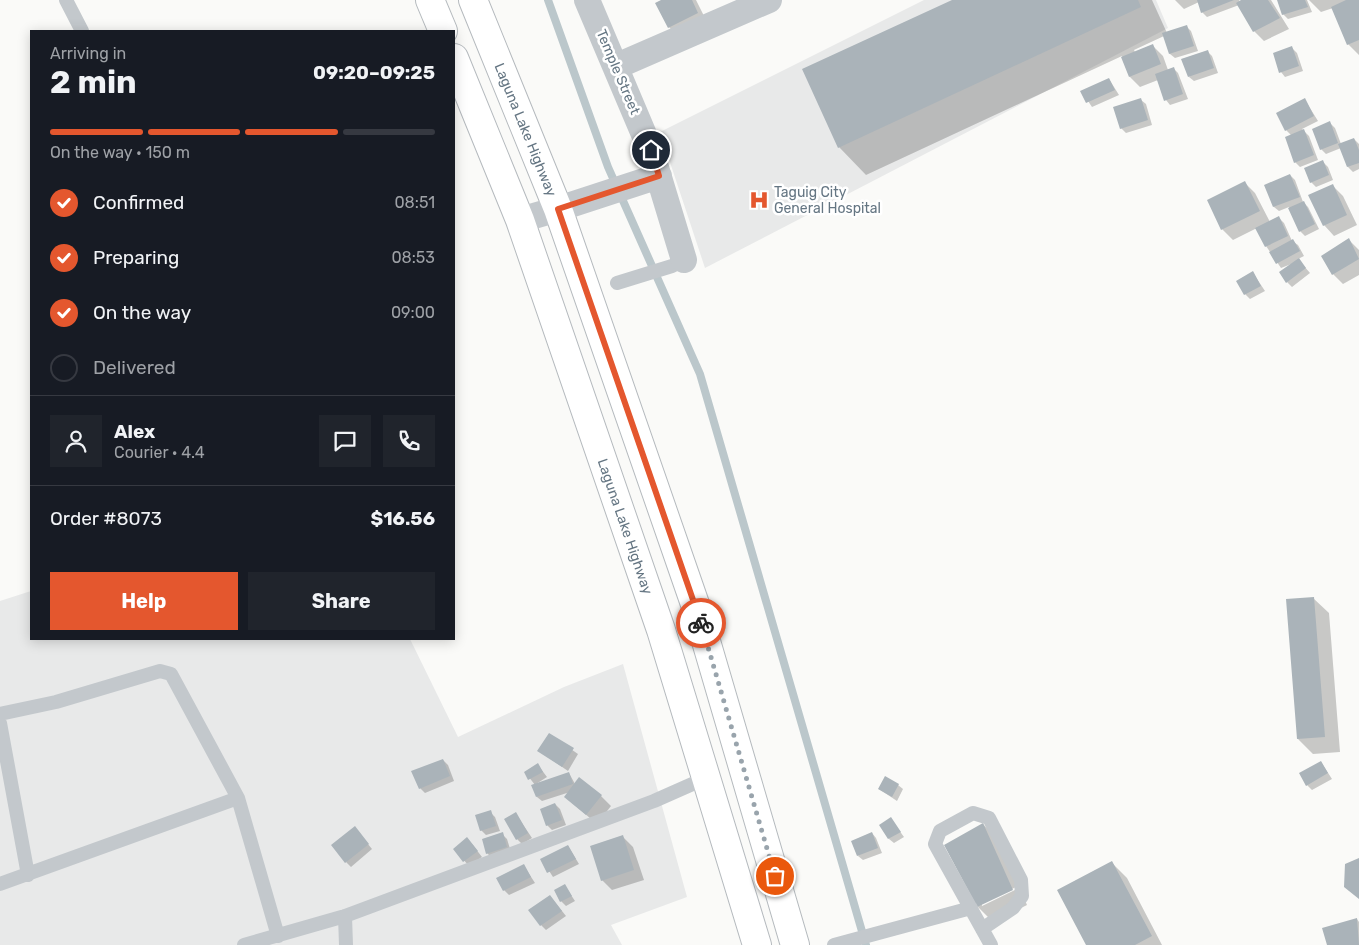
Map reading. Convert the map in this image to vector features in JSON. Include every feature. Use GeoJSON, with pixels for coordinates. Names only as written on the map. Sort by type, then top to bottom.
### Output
{"type":"FeatureCollection","features":[{"type":"Feature","properties":{"kind":"main road"},"geometry":{"type":"LineString","coordinates":[[430,0],[443,30]]}},
{"type":"Feature","properties":{"kind":"main road","name":"Laguna Lake Highway"},"geometry":{"type":"LineString","coordinates":[[473,0],[558,209],[696,607],[795,945]]}},
{"type":"Feature","properties":{"kind":"main road","name":"Laguna Lake Highway"},"geometry":{"type":"LineString","coordinates":[[455,60],[520,220],[661,630],[757,945]]}},
{"type":"Feature","properties":{"kind":"street","name":"Temple Street"},"geometry":{"type":"LineString","coordinates":[[587,0],[617,66],[650,178],[678,263]]}},
{"type":"Feature","properties":{"kind":"street"},"geometry":{"type":"LineString","coordinates":[[617,66],[769,0]]}},
{"type":"Feature","properties":{"kind":"street"},"geometry":{"type":"LineString","coordinates":[[520,220],[650,178]]}},
{"type":"Feature","properties":{"kind":"lane"},"geometry":{"type":"LineString","coordinates":[[66,0],[81,30]]}},
{"type":"Feature","properties":{"kind":"lane"},"geometry":{"type":"LineString","coordinates":[[622,281],[678,263]]}},
{"type":"Feature","properties":{"kind":"lane"},"geometry":{"type":"LineString","coordinates":[[0,714],[56,702],[160,671],[171,674],[238,798],[278,936]]}},
{"type":"Feature","properties":{"kind":"lane"},"geometry":{"type":"LineString","coordinates":[[0,723],[28,875]]}},
{"type":"Feature","properties":{"kind":"lane"},"geometry":{"type":"LineString","coordinates":[[244,945],[345,916],[654,801],[706,778]]}},
{"type":"Feature","properties":{"kind":"lane"},"geometry":{"type":"LineString","coordinates":[[0,884],[238,798]]}},
{"type":"Feature","properties":{"kind":"lane"},"geometry":{"type":"LineString","coordinates":[[982,928],[1014,908],[1022,896],[1022,880],[989,818],[973,813],[940,831],[935,844],[991,945]]}},
{"type":"Feature","properties":{"kind":"lane"},"geometry":{"type":"LineString","coordinates":[[838,944],[901,925],[971,908]]}},
{"type":"Feature","properties":{"kind":"lane"},"geometry":{"type":"LineString","coordinates":[[345,916],[346,945]]}},
{"type":"Feature","properties":{"kind":"shaded area","name":"Taguig City General Hospital"},"geometry":{"type":"Polygon","coordinates":[[[924,0],[1156,0],[1168,28],[705,268],[660,132],[924,0]]]}},
{"type":"Feature","properties":{"kind":"shaded area"},"geometry":{"type":"Polygon","coordinates":[[[30,591],[30,640],[410,640],[458,737],[564,687],[623,664],[687,897],[611,925],[622,945],[0,945],[0,601],[30,591]]]}},
{"type":"Feature","properties":{"kind":"building"},"geometry":{"type":"Polygon","coordinates":[[[661,0],[692,0],[698,13],[668,28],[655,3],[661,0]]]}},
{"type":"Feature","properties":{"kind":"building"},"geometry":{"type":"Polygon","coordinates":[[[952,0],[1138,0],[1141,7],[838,148],[802,69],[952,0]]]}},
{"type":"Feature","properties":{"kind":"building"},"geometry":{"type":"Polygon","coordinates":[[[1197,0],[1234,0],[1201,13],[1197,0]]]}},
{"type":"Feature","properties":{"kind":"building"},"geometry":{"type":"Polygon","coordinates":[[[1241,0],[1268,0],[1280,18],[1253,32],[1236,3],[1241,0]]]}},
{"type":"Feature","properties":{"kind":"building"},"geometry":{"type":"Polygon","coordinates":[[[1277,0],[1305,0],[1308,7],[1282,15],[1277,0]]]}},
{"type":"Feature","properties":{"kind":"building"},"geometry":{"type":"Polygon","coordinates":[[[1346,0],[1359,0],[1359,40],[1347,45],[1331,7],[1346,0]]]}},
{"type":"Feature","properties":{"kind":"building"},"geometry":{"type":"Polygon","coordinates":[[[1187,25],[1194,46],[1169,54],[1162,33],[1187,25]]]}},
{"type":"Feature","properties":{"kind":"building"},"geometry":{"type":"Polygon","coordinates":[[[1153,44],[1161,64],[1129,77],[1121,57],[1153,44]]]}},
{"type":"Feature","properties":{"kind":"building"},"geometry":{"type":"Polygon","coordinates":[[[1292,46],[1299,66],[1279,73],[1273,53],[1292,46]]]}},
{"type":"Feature","properties":{"kind":"building"},"geometry":{"type":"Polygon","coordinates":[[[1208,50],[1214,68],[1188,77],[1181,59],[1208,50]]]}},
{"type":"Feature","properties":{"kind":"building"},"geometry":{"type":"Polygon","coordinates":[[[1174,67],[1183,94],[1164,101],[1155,74],[1174,67]]]}},
{"type":"Feature","properties":{"kind":"building"},"geometry":{"type":"Polygon","coordinates":[[[1109,78],[1115,90],[1086,103],[1080,91],[1109,78]]]}},
{"type":"Feature","properties":{"kind":"building"},"geometry":{"type":"Polygon","coordinates":[[[1141,98],[1148,120],[1120,129],[1113,107],[1141,98]]]}},
{"type":"Feature","properties":{"kind":"building"},"geometry":{"type":"Polygon","coordinates":[[[1305,98],[1314,116],[1285,131],[1276,113],[1305,98]]]}},
{"type":"Feature","properties":{"kind":"building"},"geometry":{"type":"Polygon","coordinates":[[[1330,121],[1338,143],[1320,150],[1312,129],[1330,121]]]}},
{"type":"Feature","properties":{"kind":"building"},"geometry":{"type":"Polygon","coordinates":[[[1304,129],[1314,155],[1294,163],[1285,137],[1304,129]]]}},
{"type":"Feature","properties":{"kind":"building"},"geometry":{"type":"Polygon","coordinates":[[[1354,138],[1359,150],[1359,163],[1347,167],[1338,144],[1354,138]]]}},
{"type":"Feature","properties":{"kind":"building"},"geometry":{"type":"Polygon","coordinates":[[[1323,160],[1329,175],[1310,183],[1304,168],[1323,160]]]}},
{"type":"Feature","properties":{"kind":"building"},"geometry":{"type":"Polygon","coordinates":[[[1290,174],[1300,197],[1273,207],[1264,185],[1290,174]]]}},
{"type":"Feature","properties":{"kind":"building"},"geometry":{"type":"Polygon","coordinates":[[[1245,181],[1260,211],[1221,230],[1207,200],[1245,181]]]}},
{"type":"Feature","properties":{"kind":"building"},"geometry":{"type":"Polygon","coordinates":[[[1333,184],[1347,215],[1323,226],[1308,195],[1333,184]]]}},
{"type":"Feature","properties":{"kind":"building"},"geometry":{"type":"Polygon","coordinates":[[[1304,201],[1315,224],[1299,232],[1288,208],[1304,201]]]}},
{"type":"Feature","properties":{"kind":"building"},"geometry":{"type":"Polygon","coordinates":[[[1279,216],[1288,236],[1265,247],[1255,228],[1279,216]]]}},
{"type":"Feature","properties":{"kind":"building"},"geometry":{"type":"Polygon","coordinates":[[[1349,238],[1359,259],[1332,275],[1321,256],[1349,238]]]}},
{"type":"Feature","properties":{"kind":"building"},"geometry":{"type":"Polygon","coordinates":[[[1293,239],[1300,251],[1276,264],[1269,252],[1293,239]]]}},
{"type":"Feature","properties":{"kind":"building"},"geometry":{"type":"Polygon","coordinates":[[[1299,258],[1306,268],[1286,283],[1279,272],[1299,258]]]}},
{"type":"Feature","properties":{"kind":"building"},"geometry":{"type":"Polygon","coordinates":[[[1253,271],[1261,286],[1244,295],[1236,281],[1253,271]]]}},
{"type":"Feature","properties":{"kind":"building"},"geometry":{"type":"Polygon","coordinates":[[[1314,597],[1325,737],[1297,739],[1286,599],[1314,597]]]}},
{"type":"Feature","properties":{"kind":"building"},"geometry":{"type":"Polygon","coordinates":[[[549,733],[574,748],[562,767],[537,751],[549,733]]]}},
{"type":"Feature","properties":{"kind":"building"},"geometry":{"type":"Polygon","coordinates":[[[443,759],[450,776],[419,789],[411,771],[443,759]]]}},
{"type":"Feature","properties":{"kind":"building"},"geometry":{"type":"Polygon","coordinates":[[[1321,761],[1328,773],[1306,786],[1299,773],[1321,761]]]}},
{"type":"Feature","properties":{"kind":"building"},"geometry":{"type":"Polygon","coordinates":[[[538,763],[543,772],[528,780],[524,772],[538,763]]]}},
{"type":"Feature","properties":{"kind":"building"},"geometry":{"type":"Polygon","coordinates":[[[569,772],[573,784],[536,797],[531,785],[569,772]]]}},
{"type":"Feature","properties":{"kind":"building"},"geometry":{"type":"Polygon","coordinates":[[[885,776],[899,784],[892,797],[878,789],[885,776]]]}},
{"type":"Feature","properties":{"kind":"building"},"geometry":{"type":"Polygon","coordinates":[[[579,777],[602,795],[586,815],[564,797],[579,777]]]}},
{"type":"Feature","properties":{"kind":"building"},"geometry":{"type":"Polygon","coordinates":[[[555,803],[562,820],[546,826],[540,809],[555,803]]]}},
{"type":"Feature","properties":{"kind":"building"},"geometry":{"type":"Polygon","coordinates":[[[491,810],[496,826],[480,831],[475,815],[491,810]]]}},
{"type":"Feature","properties":{"kind":"building"},"geometry":{"type":"Polygon","coordinates":[[[516,812],[528,833],[516,840],[504,819],[516,812]]]}},
{"type":"Feature","properties":{"kind":"building"},"geometry":{"type":"Polygon","coordinates":[[[891,817],[901,832],[888,839],[879,825],[891,817]]]}},
{"type":"Feature","properties":{"kind":"building"},"geometry":{"type":"Polygon","coordinates":[[[983,823],[1013,890],[977,907],[944,845],[983,823]]]}},
{"type":"Feature","properties":{"kind":"building"},"geometry":{"type":"Polygon","coordinates":[[[355,826],[369,844],[345,863],[331,845],[355,826]]]}},
{"type":"Feature","properties":{"kind":"building"},"geometry":{"type":"Polygon","coordinates":[[[503,832],[507,847],[486,854],[482,839],[503,832]]]}},
{"type":"Feature","properties":{"kind":"building"},"geometry":{"type":"Polygon","coordinates":[[[872,832],[878,848],[857,856],[851,841],[872,832]]]}},
{"type":"Feature","properties":{"kind":"building"},"geometry":{"type":"Polygon","coordinates":[[[623,835],[634,870],[601,881],[590,846],[623,835]]]}},
{"type":"Feature","properties":{"kind":"building"},"geometry":{"type":"Polygon","coordinates":[[[467,837],[478,851],[463,862],[453,849],[467,837]]]}},
{"type":"Feature","properties":{"kind":"building"},"geometry":{"type":"Polygon","coordinates":[[[568,845],[576,859],[547,873],[540,859],[568,845]]]}},
{"type":"Feature","properties":{"kind":"building"},"geometry":{"type":"Polygon","coordinates":[[[1359,858],[1359,899],[1344,887],[1345,864],[1359,858]]]}},
{"type":"Feature","properties":{"kind":"building"},"geometry":{"type":"Polygon","coordinates":[[[1112,861],[1152,936],[1135,945],[1086,945],[1057,890],[1112,861]]]}},
{"type":"Feature","properties":{"kind":"building"},"geometry":{"type":"Polygon","coordinates":[[[524,864],[531,877],[503,891],[496,878],[524,864]]]}},
{"type":"Feature","properties":{"kind":"building"},"geometry":{"type":"Polygon","coordinates":[[[565,884],[572,896],[560,902],[554,890],[565,884]]]}},
{"type":"Feature","properties":{"kind":"building"},"geometry":{"type":"Polygon","coordinates":[[[550,895],[562,911],[540,926],[528,910],[550,895]]]}},
{"type":"Feature","properties":{"kind":"building"},"geometry":{"type":"Polygon","coordinates":[[[1357,918],[1359,945],[1327,945],[1322,928],[1357,918]]]}},
{"type":"Feature","properties":{"kind":"waterway"},"geometry":{"type":"LineString","coordinates":[[548,0],[608,167],[700,374],[866,945]]}},
{"type":"Feature","properties":{"kind":"way so far"},"geometry":{"type":"LineString","coordinates":[[701,623],[775,876]]}},
{"type":"Feature","properties":{"kind":"place","name":"Taguig City General Hospital"},"geometry":{"type":"Point","coordinates":[759,200]}},
{"type":"Feature","properties":{"kind":"route"},"geometry":{"type":"LineString","coordinates":[[651,150],[659,176],[596,195],[558,209],[701,623]]}}]}
